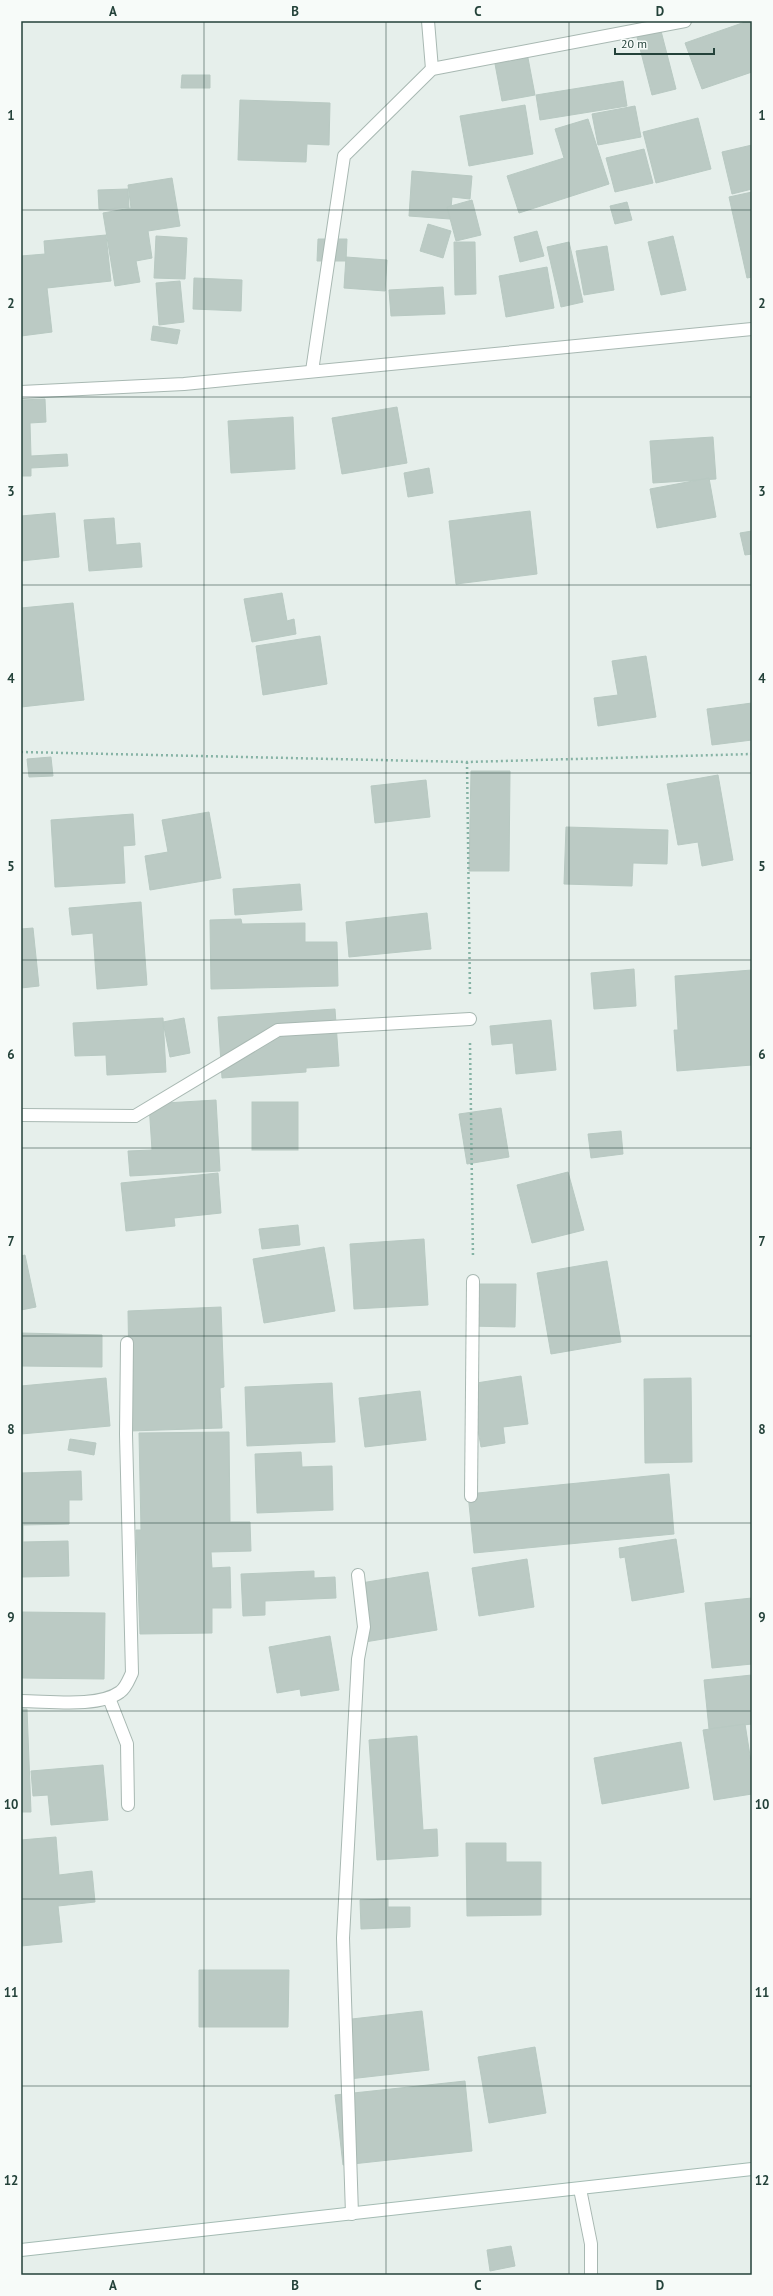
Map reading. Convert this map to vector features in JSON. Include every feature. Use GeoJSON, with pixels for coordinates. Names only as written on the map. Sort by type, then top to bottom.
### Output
{"type":"FeatureCollection","features":[{"type":"Feature","properties":{"kind":"street"},"geometry":{"type":"LineString","coordinates":[[428,21],[432,69]]}},
{"type":"Feature","properties":{"kind":"street"},"geometry":{"type":"LineString","coordinates":[[312,371],[344,156],[432,69],[686,21]]}},
{"type":"Feature","properties":{"kind":"street"},"geometry":{"type":"LineString","coordinates":[[21,392],[184,384],[752,329]]}},
{"type":"Feature","properties":{"kind":"street"},"geometry":{"type":"LineString","coordinates":[[21,1115],[135,1116],[278,1030],[470,1019]]}},
{"type":"Feature","properties":{"kind":"street"},"geometry":{"type":"LineString","coordinates":[[471,1496],[473,1281]]}},
{"type":"Feature","properties":{"kind":"street"},"geometry":{"type":"LineString","coordinates":[[21,1701],[79,1701],[109,1698],[122,1691],[132,1674],[126,1434],[127,1343]]}},
{"type":"Feature","properties":{"kind":"street"},"geometry":{"type":"LineString","coordinates":[[352,2214],[343,1938],[358,1660],[364,1627],[358,1575]]}},
{"type":"Feature","properties":{"kind":"street"},"geometry":{"type":"LineString","coordinates":[[109,1698],[127,1744],[128,1805]]}},
{"type":"Feature","properties":{"kind":"street"},"geometry":{"type":"LineString","coordinates":[[21,2250],[752,2169]]}},
{"type":"Feature","properties":{"kind":"street"},"geometry":{"type":"LineString","coordinates":[[580,2188],[591,2244],[591,2275]]}},
{"type":"Feature","properties":{"kind":"path"},"geometry":{"type":"LineString","coordinates":[[21,752],[467,762],[752,754]]}},
{"type":"Feature","properties":{"kind":"building"},"geometry":{"type":"Polygon","coordinates":[[[748,21],[752,21],[752,72],[702,89],[685,43],[748,21]]]}},
{"type":"Feature","properties":{"kind":"building"},"geometry":{"type":"Polygon","coordinates":[[[661,31],[676,89],[652,95],[637,37],[661,31]]]}},
{"type":"Feature","properties":{"kind":"building"},"geometry":{"type":"Polygon","coordinates":[[[528,58],[535,95],[502,101],[495,64],[528,58]]]}},
{"type":"Feature","properties":{"kind":"building"},"geometry":{"type":"Polygon","coordinates":[[[182,75],[210,75],[210,88],[181,88],[182,75]]]}},
{"type":"Feature","properties":{"kind":"building"},"geometry":{"type":"Polygon","coordinates":[[[623,81],[627,106],[540,120],[536,95],[623,81]]]}},
{"type":"Feature","properties":{"kind":"building"},"geometry":{"type":"Polygon","coordinates":[[[240,100],[330,103],[329,145],[307,144],[306,162],[238,160],[240,100]]]}},
{"type":"Feature","properties":{"kind":"building"},"geometry":{"type":"Polygon","coordinates":[[[525,105],[533,154],[469,166],[460,116],[525,105]]]}},
{"type":"Feature","properties":{"kind":"building"},"geometry":{"type":"Polygon","coordinates":[[[635,106],[641,137],[598,145],[592,114],[635,106]]]}},
{"type":"Feature","properties":{"kind":"building"},"geometry":{"type":"Polygon","coordinates":[[[698,118],[711,169],[656,183],[643,132],[698,118]]]}},
{"type":"Feature","properties":{"kind":"building"},"geometry":{"type":"Polygon","coordinates":[[[588,119],[609,184],[519,213],[507,176],[564,158],[555,129],[588,119]]]}},
{"type":"Feature","properties":{"kind":"building"},"geometry":{"type":"Polygon","coordinates":[[[752,145],[752,189],[732,194],[722,152],[752,145]]]}},
{"type":"Feature","properties":{"kind":"building"},"geometry":{"type":"Polygon","coordinates":[[[644,149],[653,183],[615,192],[606,158],[644,149]]]}},
{"type":"Feature","properties":{"kind":"building"},"geometry":{"type":"Polygon","coordinates":[[[412,171],[472,176],[470,199],[452,197],[450,219],[409,216],[412,171]]]}},
{"type":"Feature","properties":{"kind":"building"},"geometry":{"type":"Polygon","coordinates":[[[172,178],[180,226],[148,231],[152,258],[136,261],[140,282],[115,286],[103,213],[131,208],[128,185],[172,178]]]}},
{"type":"Feature","properties":{"kind":"building"},"geometry":{"type":"Polygon","coordinates":[[[128,189],[129,208],[99,209],[98,190],[128,189]]]}},
{"type":"Feature","properties":{"kind":"building"},"geometry":{"type":"Polygon","coordinates":[[[752,192],[752,277],[747,278],[729,197],[752,192]]]}},
{"type":"Feature","properties":{"kind":"building"},"geometry":{"type":"Polygon","coordinates":[[[472,200],[481,235],[456,241],[447,207],[472,200]]]}},
{"type":"Feature","properties":{"kind":"building"},"geometry":{"type":"Polygon","coordinates":[[[627,202],[632,220],[615,224],[610,206],[627,202]]]}},
{"type":"Feature","properties":{"kind":"building"},"geometry":{"type":"Polygon","coordinates":[[[428,224],[451,231],[443,258],[420,251],[428,224]]]}},
{"type":"Feature","properties":{"kind":"building"},"geometry":{"type":"Polygon","coordinates":[[[537,231],[544,256],[520,262],[514,237],[537,231]]]}},
{"type":"Feature","properties":{"kind":"building"},"geometry":{"type":"Polygon","coordinates":[[[106,235],[111,281],[47,288],[52,332],[21,336],[21,256],[45,254],[44,241],[106,235]]]}},
{"type":"Feature","properties":{"kind":"building"},"geometry":{"type":"Polygon","coordinates":[[[156,236],[187,238],[185,279],[154,278],[156,236]]]}},
{"type":"Feature","properties":{"kind":"building"},"geometry":{"type":"Polygon","coordinates":[[[673,236],[686,290],[661,295],[648,242],[673,236]]]}},
{"type":"Feature","properties":{"kind":"building"},"geometry":{"type":"Polygon","coordinates":[[[318,239],[347,239],[346,261],[317,261],[318,239]]]}},
{"type":"Feature","properties":{"kind":"building"},"geometry":{"type":"Polygon","coordinates":[[[454,242],[475,242],[476,294],[455,295],[454,242]]]}},
{"type":"Feature","properties":{"kind":"building"},"geometry":{"type":"Polygon","coordinates":[[[569,242],[583,302],[561,307],[547,247],[569,242]]]}},
{"type":"Feature","properties":{"kind":"building"},"geometry":{"type":"Polygon","coordinates":[[[607,246],[614,290],[584,295],[576,251],[607,246]]]}},
{"type":"Feature","properties":{"kind":"building"},"geometry":{"type":"Polygon","coordinates":[[[346,257],[387,260],[385,291],[344,288],[346,257]]]}},
{"type":"Feature","properties":{"kind":"building"},"geometry":{"type":"Polygon","coordinates":[[[547,267],[554,308],[506,317],[499,276],[547,267]]]}},
{"type":"Feature","properties":{"kind":"building"},"geometry":{"type":"Polygon","coordinates":[[[194,278],[242,280],[241,311],[193,309],[194,278]]]}},
{"type":"Feature","properties":{"kind":"building"},"geometry":{"type":"Polygon","coordinates":[[[180,281],[184,322],[159,325],[156,283],[180,281]]]}},
{"type":"Feature","properties":{"kind":"building"},"geometry":{"type":"Polygon","coordinates":[[[443,287],[445,314],[391,316],[389,290],[443,287]]]}},
{"type":"Feature","properties":{"kind":"building"},"geometry":{"type":"Polygon","coordinates":[[[153,326],[180,330],[177,344],[151,340],[153,326]]]}},
{"type":"Feature","properties":{"kind":"building"},"geometry":{"type":"Polygon","coordinates":[[[45,399],[46,422],[30,423],[31,456],[67,454],[68,466],[31,468],[31,476],[21,476],[21,400],[45,399]]]}},
{"type":"Feature","properties":{"kind":"building"},"geometry":{"type":"Polygon","coordinates":[[[397,407],[407,463],[342,474],[332,418],[397,407]]]}},
{"type":"Feature","properties":{"kind":"building"},"geometry":{"type":"Polygon","coordinates":[[[293,417],[295,469],[231,473],[228,421],[293,417]]]}},
{"type":"Feature","properties":{"kind":"building"},"geometry":{"type":"Polygon","coordinates":[[[713,437],[716,479],[653,483],[650,441],[713,437]]]}},
{"type":"Feature","properties":{"kind":"building"},"geometry":{"type":"Polygon","coordinates":[[[429,468],[433,493],[408,497],[404,473],[429,468]]]}},
{"type":"Feature","properties":{"kind":"building"},"geometry":{"type":"Polygon","coordinates":[[[709,478],[716,517],[657,528],[650,489],[709,478]]]}},
{"type":"Feature","properties":{"kind":"building"},"geometry":{"type":"Polygon","coordinates":[[[530,511],[537,574],[456,584],[449,521],[530,511]]]}},
{"type":"Feature","properties":{"kind":"building"},"geometry":{"type":"Polygon","coordinates":[[[55,513],[59,557],[21,561],[21,516],[55,513]]]}},
{"type":"Feature","properties":{"kind":"building"},"geometry":{"type":"Polygon","coordinates":[[[114,518],[116,545],[140,543],[142,567],[89,571],[84,520],[114,518]]]}},
{"type":"Feature","properties":{"kind":"building"},"geometry":{"type":"Polygon","coordinates":[[[752,531],[752,554],[745,555],[740,533],[752,531]]]}},
{"type":"Feature","properties":{"kind":"building"},"geometry":{"type":"Polygon","coordinates":[[[282,593],[287,621],[294,619],[296,634],[252,642],[244,599],[282,593]]]}},
{"type":"Feature","properties":{"kind":"building"},"geometry":{"type":"Polygon","coordinates":[[[73,603],[84,700],[21,707],[21,608],[73,603]]]}},
{"type":"Feature","properties":{"kind":"building"},"geometry":{"type":"Polygon","coordinates":[[[320,636],[327,684],[263,695],[256,646],[320,636]]]}},
{"type":"Feature","properties":{"kind":"building"},"geometry":{"type":"Polygon","coordinates":[[[646,656],[656,717],[598,726],[594,698],[618,695],[612,661],[646,656]]]}},
{"type":"Feature","properties":{"kind":"building"},"geometry":{"type":"Polygon","coordinates":[[[752,703],[752,740],[712,745],[707,709],[752,703]]]}},
{"type":"Feature","properties":{"kind":"building"},"geometry":{"type":"Polygon","coordinates":[[[51,757],[53,776],[29,777],[27,759],[51,757]]]}},
{"type":"Feature","properties":{"kind":"building"},"geometry":{"type":"Polygon","coordinates":[[[471,771],[510,771],[509,871],[469,871],[471,771]]]}},
{"type":"Feature","properties":{"kind":"building"},"geometry":{"type":"Polygon","coordinates":[[[718,775],[733,860],[702,866],[698,842],[678,845],[667,784],[718,775]]]}},
{"type":"Feature","properties":{"kind":"building"},"geometry":{"type":"Polygon","coordinates":[[[426,780],[430,817],[375,823],[371,786],[426,780]]]}},
{"type":"Feature","properties":{"kind":"building"},"geometry":{"type":"Polygon","coordinates":[[[209,812],[221,878],[150,890],[145,856],[168,852],[162,820],[209,812]]]}},
{"type":"Feature","properties":{"kind":"building"},"geometry":{"type":"Polygon","coordinates":[[[133,814],[135,845],[123,846],[125,883],[55,887],[51,820],[133,814]]]}},
{"type":"Feature","properties":{"kind":"building"},"geometry":{"type":"Polygon","coordinates":[[[566,827],[668,830],[667,864],[633,863],[632,886],[564,884],[566,827]]]}},
{"type":"Feature","properties":{"kind":"building"},"geometry":{"type":"Polygon","coordinates":[[[300,884],[302,910],[235,915],[233,889],[300,884]]]}},
{"type":"Feature","properties":{"kind":"building"},"geometry":{"type":"Polygon","coordinates":[[[141,902],[147,985],[97,989],[93,933],[72,935],[69,908],[141,902]]]}},
{"type":"Feature","properties":{"kind":"building"},"geometry":{"type":"Polygon","coordinates":[[[427,913],[431,949],[349,957],[346,922],[427,913]]]}},
{"type":"Feature","properties":{"kind":"building"},"geometry":{"type":"Polygon","coordinates":[[[241,919],[242,924],[305,923],[305,942],[337,942],[338,986],[211,989],[210,920],[241,919]]]}},
{"type":"Feature","properties":{"kind":"building"},"geometry":{"type":"Polygon","coordinates":[[[33,928],[39,986],[21,988],[21,929],[33,928]]]}},
{"type":"Feature","properties":{"kind":"building"},"geometry":{"type":"Polygon","coordinates":[[[634,969],[636,1006],[594,1009],[591,973],[634,969]]]}},
{"type":"Feature","properties":{"kind":"building"},"geometry":{"type":"Polygon","coordinates":[[[752,970],[752,1065],[677,1071],[674,1030],[678,1030],[675,976],[752,970]]]}},
{"type":"Feature","properties":{"kind":"building"},"geometry":{"type":"Polygon","coordinates":[[[335,1009],[339,1066],[306,1068],[306,1072],[222,1078],[218,1017],[335,1009]]]}},
{"type":"Feature","properties":{"kind":"building"},"geometry":{"type":"Polygon","coordinates":[[[163,1018],[166,1072],[107,1075],[106,1055],[75,1056],[73,1023],[163,1018]]]}},
{"type":"Feature","properties":{"kind":"building"},"geometry":{"type":"Polygon","coordinates":[[[184,1018],[190,1053],[170,1057],[163,1022],[184,1018]]]}},
{"type":"Feature","properties":{"kind":"building"},"geometry":{"type":"Polygon","coordinates":[[[551,1020],[556,1070],[516,1074],[513,1043],[492,1045],[490,1026],[551,1020]]]}},
{"type":"Feature","properties":{"kind":"building"},"geometry":{"type":"Polygon","coordinates":[[[216,1100],[220,1171],[130,1176],[128,1151],[152,1150],[149,1104],[216,1100]]]}},
{"type":"Feature","properties":{"kind":"building"},"geometry":{"type":"Polygon","coordinates":[[[252,1102],[298,1102],[298,1150],[252,1150],[252,1102]]]}},
{"type":"Feature","properties":{"kind":"building"},"geometry":{"type":"Polygon","coordinates":[[[501,1108],[509,1157],[467,1164],[459,1114],[501,1108]]]}},
{"type":"Feature","properties":{"kind":"building"},"geometry":{"type":"Polygon","coordinates":[[[621,1131],[623,1154],[591,1158],[588,1134],[621,1131]]]}},
{"type":"Feature","properties":{"kind":"building"},"geometry":{"type":"Polygon","coordinates":[[[568,1172],[584,1230],[532,1243],[517,1185],[568,1172]]]}},
{"type":"Feature","properties":{"kind":"building"},"geometry":{"type":"Polygon","coordinates":[[[218,1173],[221,1213],[174,1218],[175,1226],[126,1231],[121,1183],[218,1173]]]}},
{"type":"Feature","properties":{"kind":"building"},"geometry":{"type":"Polygon","coordinates":[[[298,1225],[300,1245],[262,1249],[259,1229],[298,1225]]]}},
{"type":"Feature","properties":{"kind":"building"},"geometry":{"type":"Polygon","coordinates":[[[424,1239],[428,1305],[354,1309],[350,1244],[424,1239]]]}},
{"type":"Feature","properties":{"kind":"building"},"geometry":{"type":"Polygon","coordinates":[[[324,1247],[335,1311],[264,1323],[253,1259],[324,1247]]]}},
{"type":"Feature","properties":{"kind":"building"},"geometry":{"type":"Polygon","coordinates":[[[25,1255],[36,1307],[21,1310],[21,1256],[25,1255]]]}},
{"type":"Feature","properties":{"kind":"building"},"geometry":{"type":"Polygon","coordinates":[[[607,1261],[621,1342],[551,1354],[537,1273],[607,1261]]]}},
{"type":"Feature","properties":{"kind":"building"},"geometry":{"type":"Polygon","coordinates":[[[469,1284],[516,1284],[515,1327],[469,1326],[469,1284]]]}},
{"type":"Feature","properties":{"kind":"building"},"geometry":{"type":"Polygon","coordinates":[[[221,1307],[224,1387],[220,1388],[222,1428],[130,1431],[128,1311],[221,1307]]]}},
{"type":"Feature","properties":{"kind":"building"},"geometry":{"type":"Polygon","coordinates":[[[21,1333],[102,1335],[102,1367],[21,1366],[21,1333]]]}},
{"type":"Feature","properties":{"kind":"building"},"geometry":{"type":"Polygon","coordinates":[[[521,1376],[528,1424],[503,1427],[505,1443],[481,1447],[470,1384],[521,1376]]]}},
{"type":"Feature","properties":{"kind":"building"},"geometry":{"type":"Polygon","coordinates":[[[106,1378],[110,1426],[21,1434],[21,1386],[106,1378]]]}},
{"type":"Feature","properties":{"kind":"building"},"geometry":{"type":"Polygon","coordinates":[[[691,1378],[692,1462],[645,1463],[644,1379],[691,1378]]]}},
{"type":"Feature","properties":{"kind":"building"},"geometry":{"type":"Polygon","coordinates":[[[332,1383],[335,1442],[247,1446],[245,1387],[332,1383]]]}},
{"type":"Feature","properties":{"kind":"building"},"geometry":{"type":"Polygon","coordinates":[[[420,1391],[426,1440],[365,1447],[359,1398],[420,1391]]]}},
{"type":"Feature","properties":{"kind":"building"},"geometry":{"type":"Polygon","coordinates":[[[229,1432],[230,1522],[250,1522],[251,1551],[211,1552],[212,1568],[230,1567],[231,1608],[212,1608],[212,1633],[140,1634],[136,1530],[141,1530],[139,1433],[229,1432]]]}},
{"type":"Feature","properties":{"kind":"building"},"geometry":{"type":"Polygon","coordinates":[[[70,1439],[96,1443],[94,1455],[68,1450],[70,1439]]]}},
{"type":"Feature","properties":{"kind":"building"},"geometry":{"type":"Polygon","coordinates":[[[301,1452],[302,1467],[332,1466],[333,1510],[257,1513],[255,1454],[301,1452]]]}},
{"type":"Feature","properties":{"kind":"building"},"geometry":{"type":"Polygon","coordinates":[[[81,1471],[82,1500],[69,1500],[69,1524],[23,1525],[23,1542],[68,1541],[69,1576],[21,1577],[21,1473],[81,1471]]]}},
{"type":"Feature","properties":{"kind":"building"},"geometry":{"type":"Polygon","coordinates":[[[669,1474],[674,1534],[474,1553],[468,1494],[669,1474]]]}},
{"type":"Feature","properties":{"kind":"building"},"geometry":{"type":"Polygon","coordinates":[[[676,1539],[684,1592],[632,1601],[625,1557],[620,1558],[619,1548],[676,1539]]]}},
{"type":"Feature","properties":{"kind":"building"},"geometry":{"type":"Polygon","coordinates":[[[527,1559],[534,1607],[479,1616],[472,1568],[527,1559]]]}},
{"type":"Feature","properties":{"kind":"building"},"geometry":{"type":"Polygon","coordinates":[[[314,1571],[314,1578],[335,1577],[336,1598],[265,1601],[265,1615],[243,1616],[241,1574],[314,1571]]]}},
{"type":"Feature","properties":{"kind":"building"},"geometry":{"type":"Polygon","coordinates":[[[428,1572],[437,1630],[365,1642],[355,1584],[428,1572]]]}},
{"type":"Feature","properties":{"kind":"building"},"geometry":{"type":"Polygon","coordinates":[[[752,1598],[752,1664],[712,1668],[705,1603],[752,1598]]]}},
{"type":"Feature","properties":{"kind":"building"},"geometry":{"type":"Polygon","coordinates":[[[21,1612],[105,1613],[104,1679],[21,1678],[21,1612]]]}},
{"type":"Feature","properties":{"kind":"building"},"geometry":{"type":"Polygon","coordinates":[[[330,1636],[339,1690],[301,1696],[300,1689],[277,1693],[269,1647],[330,1636]]]}},
{"type":"Feature","properties":{"kind":"building"},"geometry":{"type":"Polygon","coordinates":[[[752,1675],[752,1724],[709,1729],[704,1680],[752,1675]]]}},
{"type":"Feature","properties":{"kind":"building"},"geometry":{"type":"Polygon","coordinates":[[[21,1709],[27,1709],[31,1812],[21,1812],[21,1709]]]}},
{"type":"Feature","properties":{"kind":"building"},"geometry":{"type":"Polygon","coordinates":[[[745,1724],[752,1768],[752,1794],[714,1800],[703,1730],[745,1724]]]}},
{"type":"Feature","properties":{"kind":"building"},"geometry":{"type":"Polygon","coordinates":[[[417,1736],[423,1830],[437,1829],[438,1856],[377,1860],[369,1740],[417,1736]]]}},
{"type":"Feature","properties":{"kind":"building"},"geometry":{"type":"Polygon","coordinates":[[[681,1742],[689,1788],[602,1804],[594,1758],[681,1742]]]}},
{"type":"Feature","properties":{"kind":"building"},"geometry":{"type":"Polygon","coordinates":[[[103,1765],[108,1820],[51,1825],[48,1795],[33,1796],[31,1771],[103,1765]]]}},
{"type":"Feature","properties":{"kind":"building"},"geometry":{"type":"Polygon","coordinates":[[[56,1837],[59,1875],[92,1871],[95,1902],[58,1906],[62,1942],[21,1946],[21,1840],[56,1837]]]}},
{"type":"Feature","properties":{"kind":"building"},"geometry":{"type":"Polygon","coordinates":[[[466,1843],[506,1843],[506,1862],[541,1862],[541,1915],[467,1916],[466,1843]]]}},
{"type":"Feature","properties":{"kind":"building"},"geometry":{"type":"Polygon","coordinates":[[[388,1899],[388,1907],[410,1907],[410,1927],[361,1929],[360,1900],[388,1899]]]}},
{"type":"Feature","properties":{"kind":"building"},"geometry":{"type":"Polygon","coordinates":[[[199,1970],[289,1970],[288,2027],[199,2027],[199,1970]]]}},
{"type":"Feature","properties":{"kind":"building"},"geometry":{"type":"Polygon","coordinates":[[[422,2011],[429,2070],[349,2079],[343,2020],[422,2011]]]}},
{"type":"Feature","properties":{"kind":"building"},"geometry":{"type":"Polygon","coordinates":[[[535,2047],[546,2113],[489,2123],[478,2057],[535,2047]]]}},
{"type":"Feature","properties":{"kind":"building"},"geometry":{"type":"Polygon","coordinates":[[[465,2081],[472,2151],[343,2165],[335,2095],[465,2081]]]}},
{"type":"Feature","properties":{"kind":"building"},"geometry":{"type":"Polygon","coordinates":[[[511,2246],[515,2266],[490,2271],[487,2250],[511,2246]]]}}]}
